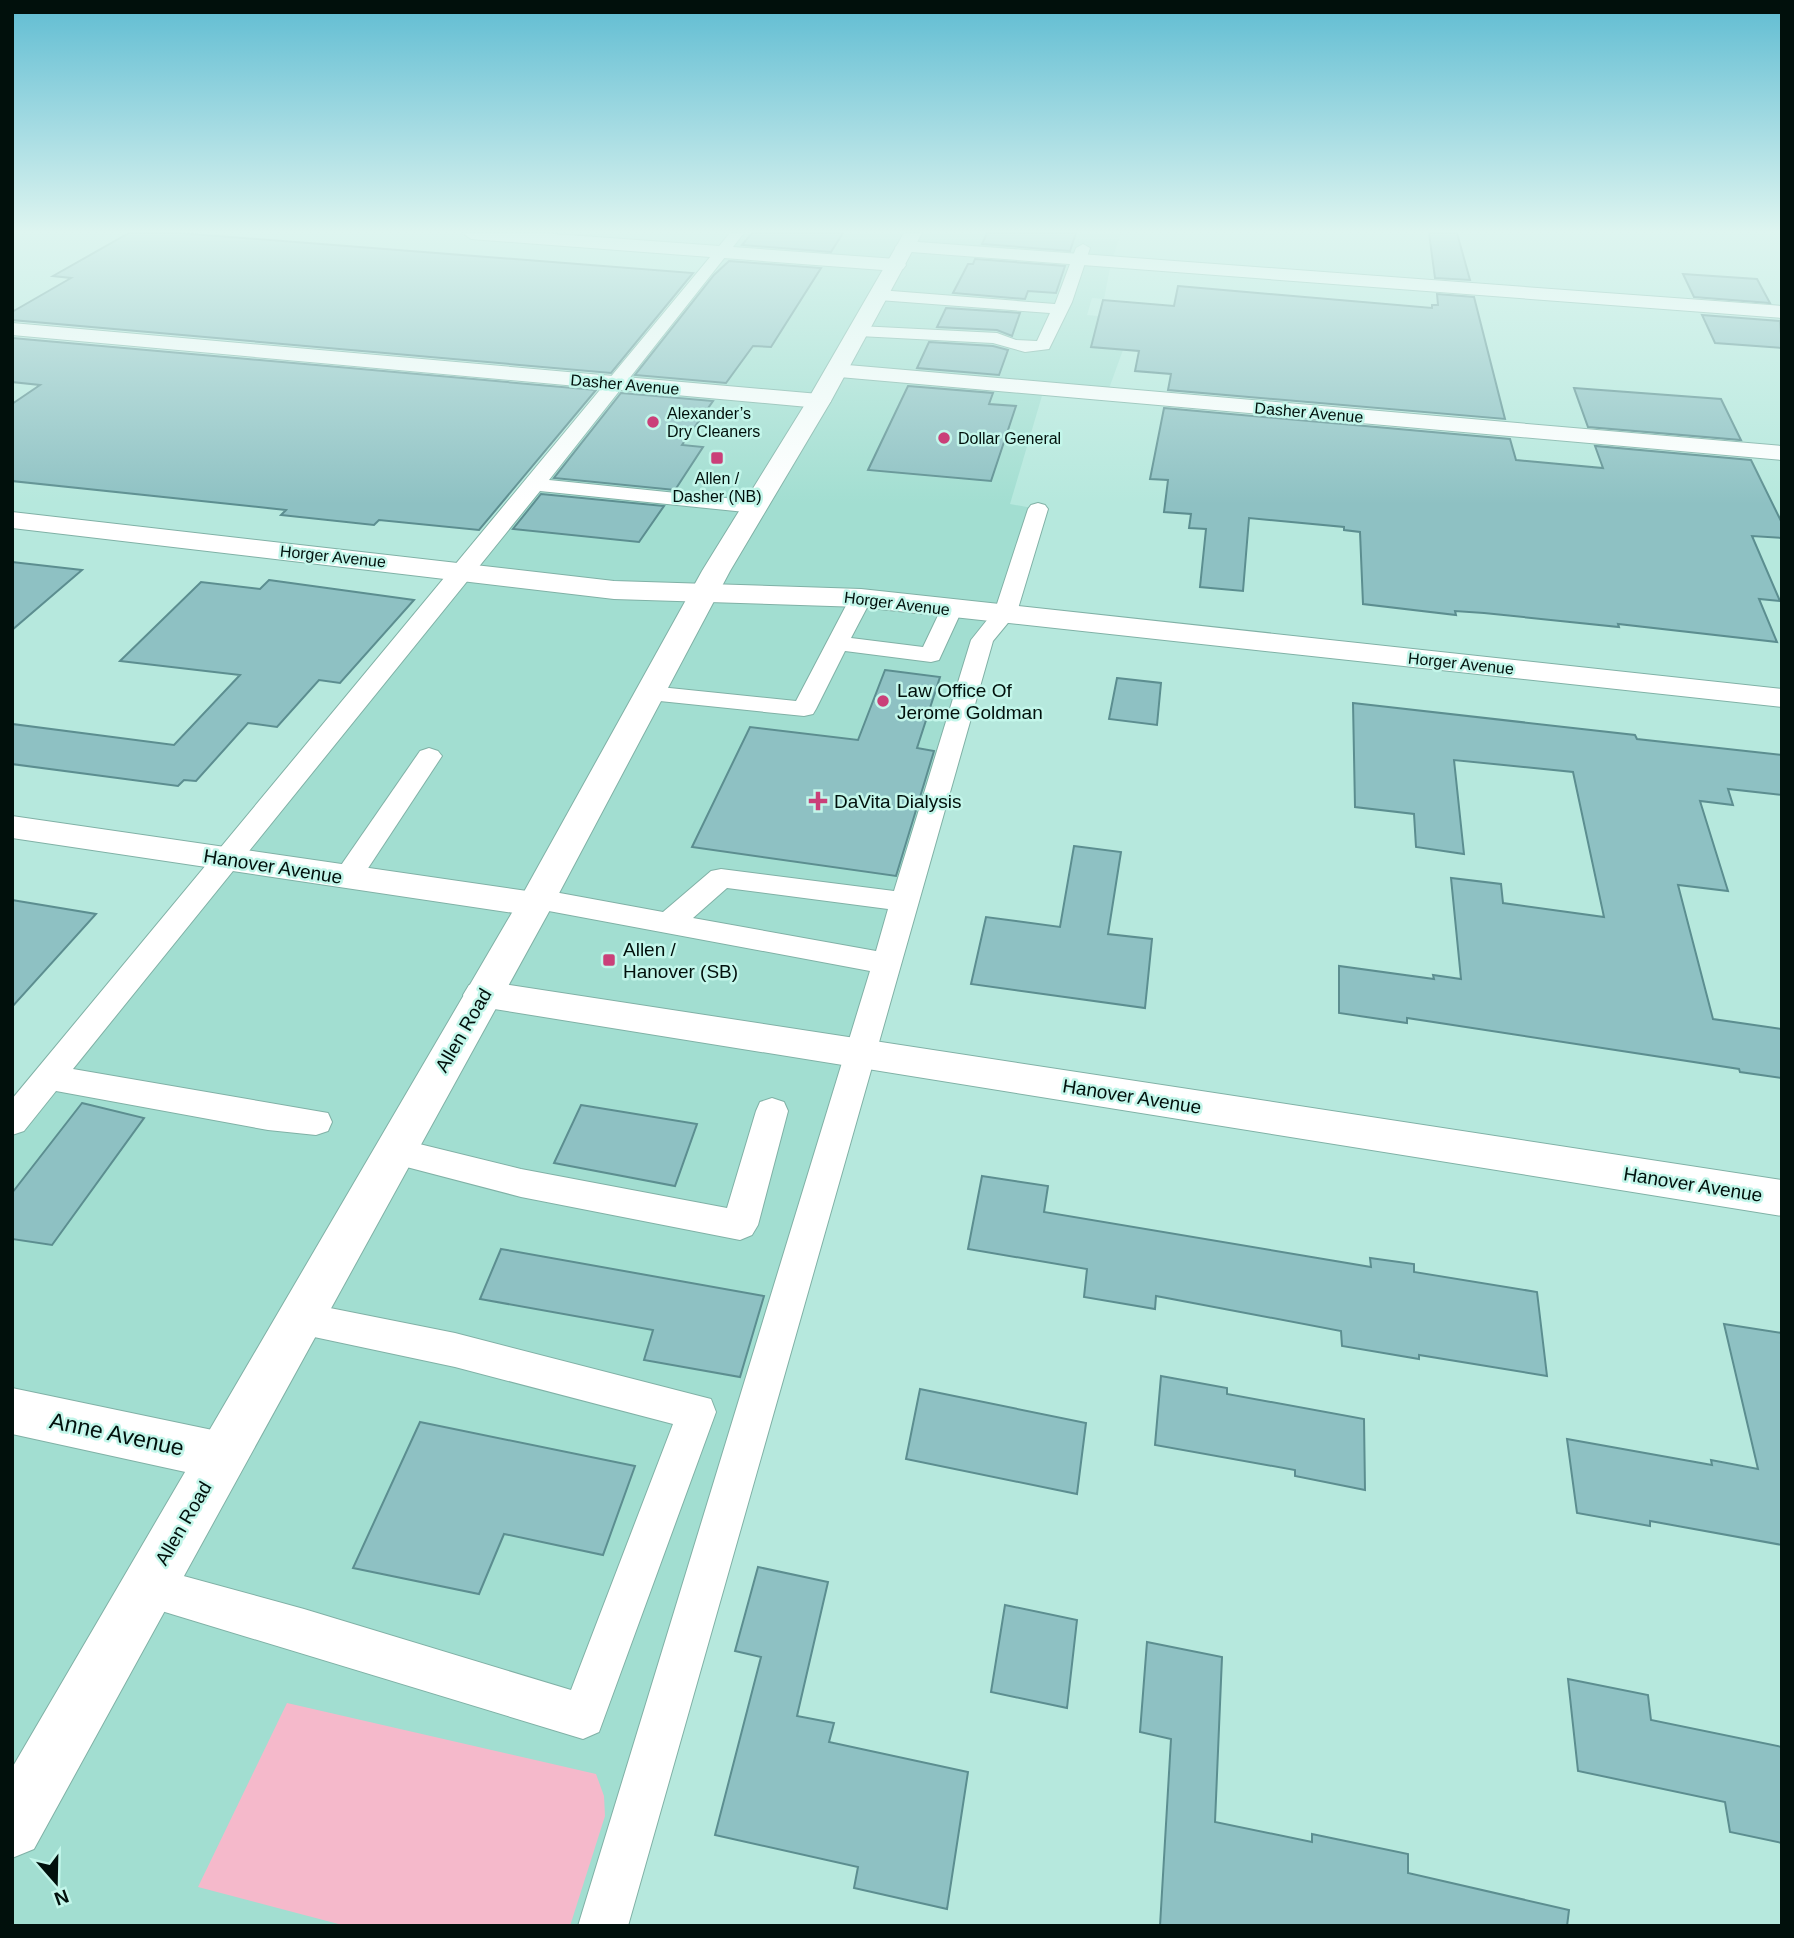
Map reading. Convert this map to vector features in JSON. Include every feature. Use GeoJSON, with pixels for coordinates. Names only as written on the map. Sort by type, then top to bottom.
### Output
{"type":"FeatureCollection","features":[{"type":"Feature","properties":{"kind":"street","name":"Allen Road"},"geometry":{"type":"LineString","coordinates":[[12,1827],[536,902],[705,591],[863,323]]}},
{"type":"Feature","properties":{"kind":"street","name":"Dasher Avenue"},"geometry":{"type":"LineString","coordinates":[[12,329],[617,384],[827,386],[1782,453]]}},
{"type":"Feature","properties":{"kind":"street","name":"Horger Avenue"},"geometry":{"type":"LineString","coordinates":[[12,520],[614,590],[862,598],[951,610],[1006,612],[1782,698]]}},
{"type":"Feature","properties":{"kind":"street","name":"Hanover Avenue"},"geometry":{"type":"LineString","coordinates":[[12,827],[536,902]]}},
{"type":"Feature","properties":{"kind":"street","name":"Hanover Avenue"},"geometry":{"type":"LineString","coordinates":[[483,995],[1782,1198]]}},
{"type":"Feature","properties":{"kind":"street","name":"Anne Avenue"},"geometry":{"type":"LineString","coordinates":[[12,1411],[222,1456]]}},
{"type":"Feature","properties":{"kind":"lane"},"geometry":{"type":"LineString","coordinates":[[12,1122],[665,323]]}},
{"type":"Feature","properties":{"kind":"lane"},"geometry":{"type":"LineString","coordinates":[[859,331],[997,338],[1004,343],[1031,347],[1043,345],[1053,323]]}},
{"type":"Feature","properties":{"kind":"lane"},"geometry":{"type":"LineString","coordinates":[[534,484],[755,507]]}},
{"type":"Feature","properties":{"kind":"lane"},"geometry":{"type":"LineString","coordinates":[[603,1926],[982,640],[1006,612],[1038,509]]}},
{"type":"Feature","properties":{"kind":"lane"},"geometry":{"type":"LineString","coordinates":[[650,693],[804,709],[862,598]]}},
{"type":"Feature","properties":{"kind":"lane"},"geometry":{"type":"LineString","coordinates":[[931,655],[951,610]]}},
{"type":"Feature","properties":{"kind":"lane"},"geometry":{"type":"LineString","coordinates":[[837,643],[977,660]]}},
{"type":"Feature","properties":{"kind":"lane"},"geometry":{"type":"LineString","coordinates":[[347,877],[429,756]]}},
{"type":"Feature","properties":{"kind":"lane"},"geometry":{"type":"LineString","coordinates":[[670,922],[721,878],[906,902]]}},
{"type":"Feature","properties":{"kind":"lane"},"geometry":{"type":"LineString","coordinates":[[536,902],[670,922],[888,964]]}},
{"type":"Feature","properties":{"kind":"lane"},"geometry":{"type":"LineString","coordinates":[[48,1077],[268,1117],[316,1122]]}},
{"type":"Feature","properties":{"kind":"lane"},"geometry":{"type":"LineString","coordinates":[[395,1151],[522,1183],[740,1225],[772,1111]]}},
{"type":"Feature","properties":{"kind":"lane"},"geometry":{"type":"LineString","coordinates":[[147,1587],[304,1631],[583,1716],[697,1412],[455,1350],[300,1318]]}},
{"type":"Feature","properties":{"kind":"shaded area"},"geometry":{"type":"Polygon","coordinates":[[[663,323],[1121,323],[1123,350],[1107,394],[1044,389],[1010,504],[1038,509],[982,640],[603,1926],[12,1926],[12,1122],[663,323]]]}},
{"type":"Feature","properties":{"kind":"shaded area"},"geometry":{"type":"Polygon","coordinates":[[[287,1703],[596,1774],[604,1796],[605,1816],[570,1926],[346,1926],[198,1887],[287,1703]]]}},
{"type":"Feature","properties":{"kind":"building"},"geometry":{"type":"Polygon","coordinates":[[[51,323],[652,323],[611,373],[51,323]]]}},
{"type":"Feature","properties":{"kind":"building"},"geometry":{"type":"Polygon","coordinates":[[[676,323],[786,323],[771,347],[753,346],[726,383],[635,375],[676,323]]]}},
{"type":"Feature","properties":{"kind":"building"},"geometry":{"type":"Polygon","coordinates":[[[939,323],[1016,323],[1012,336],[997,330],[937,327],[939,323]]]}},
{"type":"Feature","properties":{"kind":"building"},"geometry":{"type":"Polygon","coordinates":[[[1097,323],[1481,323],[1505,419],[1168,390],[1171,374],[1135,371],[1139,351],[1091,347],[1097,323]]]}},
{"type":"Feature","properties":{"kind":"building"},"geometry":{"type":"Polygon","coordinates":[[[1706,323],[1780,323],[1782,348],[1715,343],[1706,323]]]}},
{"type":"Feature","properties":{"kind":"building"},"geometry":{"type":"Polygon","coordinates":[[[12,338],[596,390],[479,530],[379,520],[374,525],[281,515],[286,510],[12,481],[12,404],[40,385],[12,382],[12,338]]]}},
{"type":"Feature","properties":{"kind":"building"},"geometry":{"type":"Polygon","coordinates":[[[929,342],[993,346],[1008,350],[999,375],[917,368],[929,342]]]}},
{"type":"Feature","properties":{"kind":"building","name":"Dollar General"},"geometry":{"type":"Polygon","coordinates":[[[908,386],[993,393],[989,404],[1016,406],[991,481],[868,470],[908,386]]]}},
{"type":"Feature","properties":{"kind":"building"},"geometry":{"type":"Polygon","coordinates":[[[1574,388],[1721,399],[1741,440],[1588,427],[1574,388]]]}},
{"type":"Feature","properties":{"kind":"building"},"geometry":{"type":"Polygon","coordinates":[[[621,393],[713,401],[682,445],[703,447],[675,490],[554,478],[621,393]]]}},
{"type":"Feature","properties":{"kind":"building"},"geometry":{"type":"Polygon","coordinates":[[[1164,408],[1510,439],[1516,460],[1603,468],[1595,446],[1751,460],[1782,523],[1782,538],[1752,536],[1780,601],[1759,599],[1777,642],[1618,624],[1619,627],[1455,611],[1456,615],[1363,604],[1360,532],[1344,530],[1344,527],[1249,518],[1243,591],[1200,587],[1206,529],[1189,528],[1191,514],[1164,512],[1168,480],[1150,479],[1164,408]]]}},
{"type":"Feature","properties":{"kind":"building"},"geometry":{"type":"Polygon","coordinates":[[[541,494],[664,506],[639,542],[513,529],[541,494]]]}},
{"type":"Feature","properties":{"kind":"building"},"geometry":{"type":"Polygon","coordinates":[[[12,562],[82,570],[12,630],[12,562]]]}},
{"type":"Feature","properties":{"kind":"building"},"geometry":{"type":"Polygon","coordinates":[[[269,580],[414,600],[340,683],[319,680],[277,727],[248,723],[196,781],[184,780],[178,786],[12,764],[12,724],[174,745],[240,675],[120,661],[201,582],[260,589],[269,580]]]}},
{"type":"Feature","properties":{"kind":"building"},"geometry":{"type":"Polygon","coordinates":[[[885,670],[940,677],[917,748],[934,751],[896,876],[692,847],[750,727],[858,740],[885,670]]]}},
{"type":"Feature","properties":{"kind":"building"},"geometry":{"type":"Polygon","coordinates":[[[1117,678],[1161,683],[1157,725],[1109,719],[1117,678]]]}},
{"type":"Feature","properties":{"kind":"building"},"geometry":{"type":"Polygon","coordinates":[[[1353,703],[1635,735],[1637,739],[1782,755],[1782,795],[1728,789],[1733,805],[1700,801],[1728,891],[1678,885],[1713,1019],[1782,1029],[1782,1078],[1407,1018],[1407,1023],[1339,1013],[1339,966],[1434,979],[1433,975],[1461,979],[1451,878],[1501,884],[1503,903],[1604,917],[1573,772],[1454,760],[1464,854],[1416,847],[1414,814],[1355,807],[1353,703]]]}},
{"type":"Feature","properties":{"kind":"building"},"geometry":{"type":"Polygon","coordinates":[[[1074,846],[1121,852],[1108,934],[1152,939],[1145,1008],[971,984],[986,917],[1060,927],[1074,846]]]}},
{"type":"Feature","properties":{"kind":"building"},"geometry":{"type":"Polygon","coordinates":[[[12,900],[96,914],[12,1007],[12,900]]]}},
{"type":"Feature","properties":{"kind":"building"},"geometry":{"type":"Polygon","coordinates":[[[82,1103],[144,1118],[52,1245],[12,1239],[12,1193],[82,1103]]]}},
{"type":"Feature","properties":{"kind":"building"},"geometry":{"type":"Polygon","coordinates":[[[581,1105],[697,1124],[675,1186],[554,1163],[581,1105]]]}},
{"type":"Feature","properties":{"kind":"building"},"geometry":{"type":"Polygon","coordinates":[[[982,1176],[1048,1186],[1044,1212],[1371,1267],[1370,1258],[1414,1264],[1414,1272],[1537,1292],[1547,1376],[1419,1355],[1419,1359],[1342,1346],[1341,1331],[1156,1296],[1155,1309],[1084,1297],[1087,1269],[968,1249],[982,1176]]]}},
{"type":"Feature","properties":{"kind":"building"},"geometry":{"type":"Polygon","coordinates":[[[501,1249],[764,1296],[740,1377],[644,1360],[653,1330],[480,1299],[501,1249]]]}},
{"type":"Feature","properties":{"kind":"building"},"geometry":{"type":"Polygon","coordinates":[[[1724,1324],[1782,1333],[1782,1545],[1650,1521],[1650,1526],[1577,1513],[1567,1439],[1712,1465],[1711,1460],[1758,1469],[1724,1324]]]}},
{"type":"Feature","properties":{"kind":"building"},"geometry":{"type":"Polygon","coordinates":[[[1161,1376],[1227,1388],[1227,1394],[1364,1419],[1365,1490],[1295,1476],[1295,1470],[1155,1445],[1161,1376]]]}},
{"type":"Feature","properties":{"kind":"building"},"geometry":{"type":"Polygon","coordinates":[[[920,1389],[1086,1423],[1077,1494],[906,1459],[920,1389]]]}},
{"type":"Feature","properties":{"kind":"building"},"geometry":{"type":"Polygon","coordinates":[[[420,1422],[635,1466],[603,1555],[504,1534],[479,1594],[353,1568],[420,1422]]]}},
{"type":"Feature","properties":{"kind":"building"},"geometry":{"type":"Polygon","coordinates":[[[758,1567],[828,1582],[797,1716],[834,1723],[829,1742],[968,1772],[947,1909],[854,1888],[858,1867],[715,1835],[761,1657],[735,1651],[758,1567]]]}},
{"type":"Feature","properties":{"kind":"building"},"geometry":{"type":"Polygon","coordinates":[[[1005,1605],[1077,1620],[1067,1708],[991,1692],[1005,1605]]]}},
{"type":"Feature","properties":{"kind":"building"},"geometry":{"type":"Polygon","coordinates":[[[1147,1642],[1222,1657],[1215,1822],[1312,1842],[1312,1834],[1408,1854],[1408,1873],[1569,1910],[1567,1926],[1160,1926],[1171,1739],[1140,1732],[1147,1642]]]}},
{"type":"Feature","properties":{"kind":"building"},"geometry":{"type":"Polygon","coordinates":[[[1568,1679],[1648,1695],[1651,1720],[1782,1747],[1782,1843],[1730,1832],[1725,1802],[1578,1771],[1568,1679]]]}},
{"type":"Feature","properties":{"kind":"place","name":"Alexander’s Dry Cleaners"},"geometry":{"type":"Point","coordinates":[653,422]}},
{"type":"Feature","properties":{"kind":"place","name":"Dollar General"},"geometry":{"type":"Point","coordinates":[944,438]}},
{"type":"Feature","properties":{"kind":"place","name":"Allen / Dasher (NB)"},"geometry":{"type":"Point","coordinates":[717,458]}},
{"type":"Feature","properties":{"kind":"place","name":"Law Office Of Jerome Goldman"},"geometry":{"type":"Point","coordinates":[883,701]}},
{"type":"Feature","properties":{"kind":"place","name":"DaVita Dialysis"},"geometry":{"type":"Point","coordinates":[818,801]}},
{"type":"Feature","properties":{"kind":"place","name":"Allen / Hanover (SB)"},"geometry":{"type":"Point","coordinates":[609,960]}}]}
